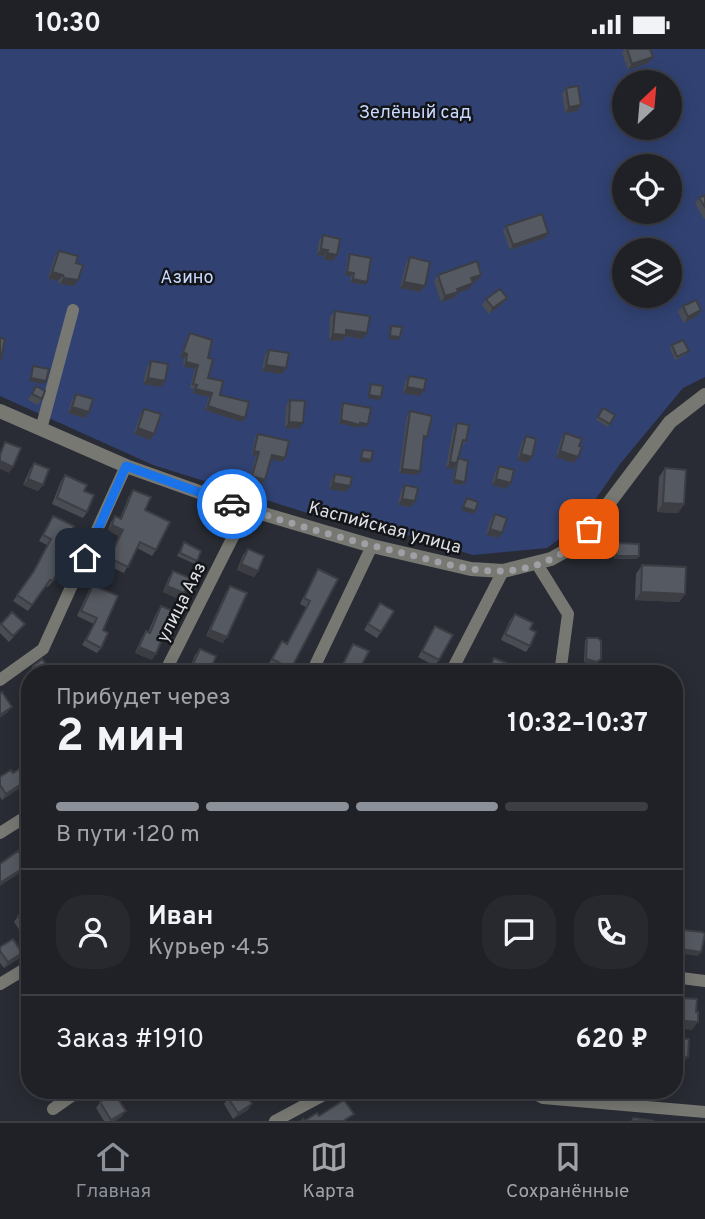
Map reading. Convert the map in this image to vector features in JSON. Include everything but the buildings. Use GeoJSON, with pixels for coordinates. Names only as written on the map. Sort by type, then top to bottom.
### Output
{"type":"FeatureCollection","features":[{"type":"Feature","properties":{"kind":"street"},"geometry":{"type":"LineString","coordinates":[[41,429],[74,310]]}},
{"type":"Feature","properties":{"kind":"street","name":"Каспийская улица"},"geometry":{"type":"LineString","coordinates":[[0,411],[126,466],[247,509],[372,546],[471,569],[503,571],[551,559],[578,544],[670,422],[705,395]]}},
{"type":"Feature","properties":{"kind":"street"},"geometry":{"type":"LineString","coordinates":[[0,680],[43,649],[126,466]]}},
{"type":"Feature","properties":{"kind":"street","name":"улица Аяз"},"geometry":{"type":"LineString","coordinates":[[169,665],[247,509]]}},
{"type":"Feature","properties":{"kind":"street"},"geometry":{"type":"LineString","coordinates":[[315,665],[372,546]]}},
{"type":"Feature","properties":{"kind":"street"},"geometry":{"type":"LineString","coordinates":[[537,564],[568,614],[561,665]]}},
{"type":"Feature","properties":{"kind":"street"},"geometry":{"type":"LineString","coordinates":[[455,665],[503,571]]}},
{"type":"Feature","properties":{"kind":"street"},"geometry":{"type":"LineString","coordinates":[[0,833],[21,820]]}},
{"type":"Feature","properties":{"kind":"street"},"geometry":{"type":"LineString","coordinates":[[0,984],[21,971]]}},
{"type":"Feature","properties":{"kind":"street"},"geometry":{"type":"LineString","coordinates":[[683,978],[705,981]]}},
{"type":"Feature","properties":{"kind":"street"},"geometry":{"type":"LineString","coordinates":[[53,1109],[67,1099]]}},
{"type":"Feature","properties":{"kind":"street"},"geometry":{"type":"LineString","coordinates":[[275,1121],[316,1099]]}},
{"type":"Feature","properties":{"kind":"street"},"geometry":{"type":"LineString","coordinates":[[555,1099],[705,1112]]}},
{"type":"Feature","properties":{"kind":"green space","name":"Азино"},"geometry":{"type":"Polygon","coordinates":[[[0,49],[705,49],[705,377],[683,388],[620,464],[577,526],[547,548],[473,555],[365,522],[314,515],[153,465],[0,396],[0,49]]]}},
{"type":"Feature","properties":{"kind":"way so far"},"geometry":{"type":"LineString","coordinates":[[232,504],[372,546],[471,569],[503,571],[537,564],[578,544],[589,529]]}},
{"type":"Feature","properties":{"kind":"route"},"geometry":{"type":"LineString","coordinates":[[85,558],[126,466],[232,504]]}},
{"type":"Feature","properties":{"kind":"park label","name":"Зелёный сад"},"geometry":{"type":"Point","coordinates":[415,112]}}]}
